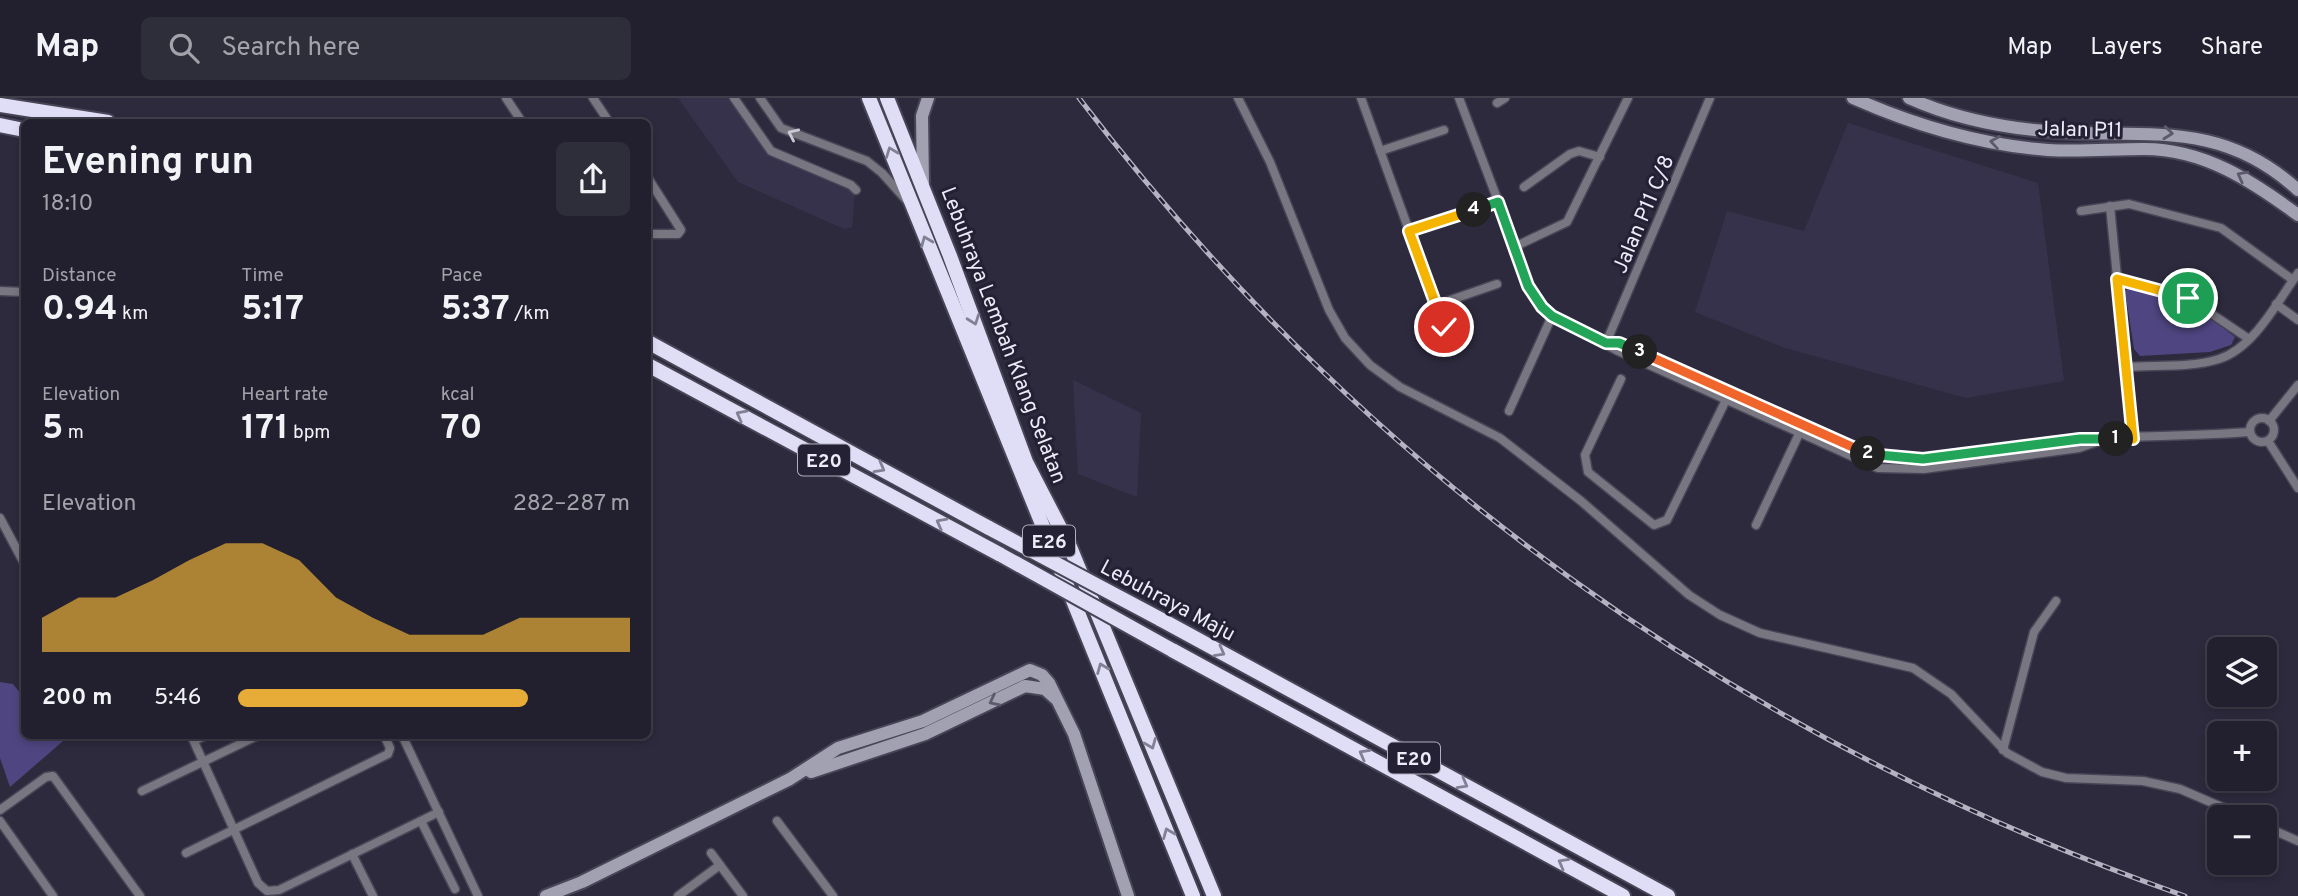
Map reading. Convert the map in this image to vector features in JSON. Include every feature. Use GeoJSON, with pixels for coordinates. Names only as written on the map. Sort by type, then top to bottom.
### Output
{"type":"FeatureCollection","features":[{"type":"Feature","properties":{"kind":"highway","name":"Lebuhraya Lembah Klang Selatan"},"geometry":{"type":"LineString","coordinates":[[869,98],[1193,896]]}},
{"type":"Feature","properties":{"kind":"highway","name":"Lebuhraya Lembah Klang Selatan"},"geometry":{"type":"LineString","coordinates":[[887,98],[923,185],[1026,462],[1070,547],[1214,896]]}},
{"type":"Feature","properties":{"kind":"highway"},"geometry":{"type":"LineString","coordinates":[[0,105],[89,119]]}},
{"type":"Feature","properties":{"kind":"highway"},"geometry":{"type":"LineString","coordinates":[[0,125],[21,129]]}},
{"type":"Feature","properties":{"kind":"highway","name":"Lebuhraya Maju"},"geometry":{"type":"LineString","coordinates":[[651,344],[1668,896]]}},
{"type":"Feature","properties":{"kind":"highway","name":"Lebuhraya Maju"},"geometry":{"type":"LineString","coordinates":[[651,367],[1623,896]]}},
{"type":"Feature","properties":{"kind":"street"},"geometry":{"type":"LineString","coordinates":[[506,98],[520,119]]}},
{"type":"Feature","properties":{"kind":"street"},"geometry":{"type":"LineString","coordinates":[[593,98],[607,119]]}},
{"type":"Feature","properties":{"kind":"street"},"geometry":{"type":"LineString","coordinates":[[734,98],[771,151],[851,185],[856,190]]}},
{"type":"Feature","properties":{"kind":"street"},"geometry":{"type":"LineString","coordinates":[[760,98],[781,128],[867,161],[882,173],[912,206]]}},
{"type":"Feature","properties":{"kind":"street"},"geometry":{"type":"LineString","coordinates":[[923,185],[922,116],[928,98]]}},
{"type":"Feature","properties":{"kind":"street"},"geometry":{"type":"LineString","coordinates":[[1238,98],[1270,162],[1329,310],[1345,338],[1370,365],[1400,387],[1500,438],[1581,501],[1689,595],[1720,615],[1760,632],[1913,668],[1951,694],[2003,750],[2042,772],[2066,778],[2143,781],[2180,789],[2217,805]]}},
{"type":"Feature","properties":{"kind":"street"},"geometry":{"type":"LineString","coordinates":[[1362,98],[1444,327]]}},
{"type":"Feature","properties":{"kind":"street"},"geometry":{"type":"LineString","coordinates":[[1459,98],[1528,286],[1552,316],[1606,343],[1616,351],[1799,435],[1866,464],[1890,470],[1924,469],[2079,448],[2102,440]]}},
{"type":"Feature","properties":{"kind":"street"},"geometry":{"type":"LineString","coordinates":[[1514,247],[1567,222],[1628,98]]}},
{"type":"Feature","properties":{"kind":"street","name":"Jalan P11 C/8"},"geometry":{"type":"LineString","coordinates":[[1606,343],[1710,98]]}},
{"type":"Feature","properties":{"kind":"street","name":"Jalan P11"},"geometry":{"type":"LineString","coordinates":[[1853,98],[1904,120],[1981,140],[2045,150],[2146,149],[2180,153],[2241,175],[2298,215]]}},
{"type":"Feature","properties":{"kind":"street","name":"Jalan P11"},"geometry":{"type":"LineString","coordinates":[[1909,98],[1993,124],[2049,131],[2146,132],[2194,137],[2244,153],[2298,190]]}},
{"type":"Feature","properties":{"kind":"street"},"geometry":{"type":"LineString","coordinates":[[1380,151],[1444,130]]}},
{"type":"Feature","properties":{"kind":"street"},"geometry":{"type":"LineString","coordinates":[[1524,187],[1570,154],[1579,151],[1600,157]]}},
{"type":"Feature","properties":{"kind":"street"},"geometry":{"type":"LineString","coordinates":[[651,183],[681,230],[678,234],[651,234]]}},
{"type":"Feature","properties":{"kind":"street"},"geometry":{"type":"LineString","coordinates":[[1409,231],[1498,202]]}},
{"type":"Feature","properties":{"kind":"street"},"geometry":{"type":"LineString","coordinates":[[2081,212],[2110,205],[2142,205],[2221,228],[2295,276],[2249,340],[2220,359],[2192,364],[2127,367]]}},
{"type":"Feature","properties":{"kind":"street"},"geometry":{"type":"LineString","coordinates":[[2110,205],[2133,439]]}},
{"type":"Feature","properties":{"kind":"street"},"geometry":{"type":"LineString","coordinates":[[2117,279],[2188,298],[2249,340]]}},
{"type":"Feature","properties":{"kind":"street"},"geometry":{"type":"LineString","coordinates":[[1436,305],[1497,284]]}},
{"type":"Feature","properties":{"kind":"street"},"geometry":{"type":"LineString","coordinates":[[0,291],[21,292]]}},
{"type":"Feature","properties":{"kind":"street"},"geometry":{"type":"LineString","coordinates":[[2276,304],[2298,320]]}},
{"type":"Feature","properties":{"kind":"street"},"geometry":{"type":"LineString","coordinates":[[1509,411],[1552,316]]}},
{"type":"Feature","properties":{"kind":"street"},"geometry":{"type":"LineString","coordinates":[[1606,343],[1619,343],[1864,453],[1880,457],[1923,459],[2080,439],[2133,439],[2250,432]]}},
{"type":"Feature","properties":{"kind":"street"},"geometry":{"type":"LineString","coordinates":[[1621,379],[1585,455],[1584,463],[1588,472],[1654,525],[1667,520],[1725,402]]}},
{"type":"Feature","properties":{"kind":"street"},"geometry":{"type":"LineString","coordinates":[[2269,421],[2298,385]]}},
{"type":"Feature","properties":{"kind":"street"},"geometry":{"type":"LineString","coordinates":[[2250,432],[2256,420],[2269,421]]}},
{"type":"Feature","properties":{"kind":"street"},"geometry":{"type":"LineString","coordinates":[[2268,441],[2274,432],[2269,421]]}},
{"type":"Feature","properties":{"kind":"street"},"geometry":{"type":"LineString","coordinates":[[2250,432],[2257,442],[2268,441]]}},
{"type":"Feature","properties":{"kind":"street"},"geometry":{"type":"LineString","coordinates":[[1756,525],[1799,435]]}},
{"type":"Feature","properties":{"kind":"street"},"geometry":{"type":"LineString","coordinates":[[2268,441],[2298,488]]}},
{"type":"Feature","properties":{"kind":"street"},"geometry":{"type":"LineString","coordinates":[[0,518],[21,557]]}},
{"type":"Feature","properties":{"kind":"street"},"geometry":{"type":"LineString","coordinates":[[2003,750],[2037,624],[2056,601]]}},
{"type":"Feature","properties":{"kind":"street"},"geometry":{"type":"LineString","coordinates":[[546,896],[582,882],[790,779],[846,744],[922,721],[1030,670],[1042,675],[1049,682],[1074,734],[1128,896]]}},
{"type":"Feature","properties":{"kind":"street"},"geometry":{"type":"LineString","coordinates":[[790,779],[925,734],[1025,686],[1045,689],[1055,698]]}},
{"type":"Feature","properties":{"kind":"street"},"geometry":{"type":"LineString","coordinates":[[954,705],[967,705],[971,712]]}},
{"type":"Feature","properties":{"kind":"street"},"geometry":{"type":"LineString","coordinates":[[852,758],[859,747],[881,734]]}},
{"type":"Feature","properties":{"kind":"street"},"geometry":{"type":"LineString","coordinates":[[194,739],[258,883],[267,891],[279,890],[439,812]]}},
{"type":"Feature","properties":{"kind":"street"},"geometry":{"type":"LineString","coordinates":[[142,791],[251,739]]}},
{"type":"Feature","properties":{"kind":"street"},"geometry":{"type":"LineString","coordinates":[[186,853],[388,754],[390,748],[386,739]]}},
{"type":"Feature","properties":{"kind":"street"},"geometry":{"type":"LineString","coordinates":[[404,739],[478,896]]}},
{"type":"Feature","properties":{"kind":"street"},"geometry":{"type":"LineString","coordinates":[[830,754],[847,752],[852,758]]}},
{"type":"Feature","properties":{"kind":"street"},"geometry":{"type":"LineString","coordinates":[[0,810],[46,777],[53,776],[59,780],[140,896]]}},
{"type":"Feature","properties":{"kind":"street"},"geometry":{"type":"LineString","coordinates":[[0,821],[53,896]]}},
{"type":"Feature","properties":{"kind":"street"},"geometry":{"type":"LineString","coordinates":[[421,821],[455,889]]}},
{"type":"Feature","properties":{"kind":"street"},"geometry":{"type":"LineString","coordinates":[[777,821],[833,896]]}},
{"type":"Feature","properties":{"kind":"street"},"geometry":{"type":"LineString","coordinates":[[2277,832],[2298,841]]}},
{"type":"Feature","properties":{"kind":"street"},"geometry":{"type":"LineString","coordinates":[[711,853],[743,896]]}},
{"type":"Feature","properties":{"kind":"street"},"geometry":{"type":"LineString","coordinates":[[352,854],[373,896]]}},
{"type":"Feature","properties":{"kind":"street"},"geometry":{"type":"LineString","coordinates":[[678,896],[720,865]]}},
{"type":"Feature","properties":{"kind":"shaded area"},"geometry":{"type":"Polygon","coordinates":[[[678,98],[731,98],[768,152],[848,186],[855,193],[852,227],[844,229],[738,182],[678,98]]]}},
{"type":"Feature","properties":{"kind":"shaded area"},"geometry":{"type":"Polygon","coordinates":[[[1848,123],[2038,183],[2064,381],[1966,398],[1785,348],[1695,312],[1727,211],[1804,231],[1848,123]]]}},
{"type":"Feature","properties":{"kind":"shaded area"},"geometry":{"type":"Polygon","coordinates":[[[2132,286],[2188,301],[2235,337],[2231,345],[2210,352],[2140,356],[2134,349],[2125,291],[2132,286]]]}},
{"type":"Feature","properties":{"kind":"shaded area"},"geometry":{"type":"Polygon","coordinates":[[[1073,380],[1141,413],[1137,497],[1078,474],[1073,380]]]}},
{"type":"Feature","properties":{"kind":"shaded area"},"geometry":{"type":"Polygon","coordinates":[[[0,682],[13,684],[21,694],[21,739],[65,739],[10,787],[0,758],[0,682]]]}},
{"type":"Feature","properties":{"kind":"railway"},"geometry":{"type":"LineString","coordinates":[[1079,98],[1191,234],[1310,359],[1437,475],[1572,579],[1715,674],[1864,758],[2021,832],[2185,896]]}},
{"type":"Feature","properties":{"kind":"route"},"geometry":{"type":"LineString","coordinates":[[1444,327],[1409,231],[1498,202],[1528,286],[1542,307],[1552,316],[1606,343],[1619,343],[1864,453],[1880,457],[1923,459],[2080,439],[2133,439],[2117,279],[2188,298]]}}]}
